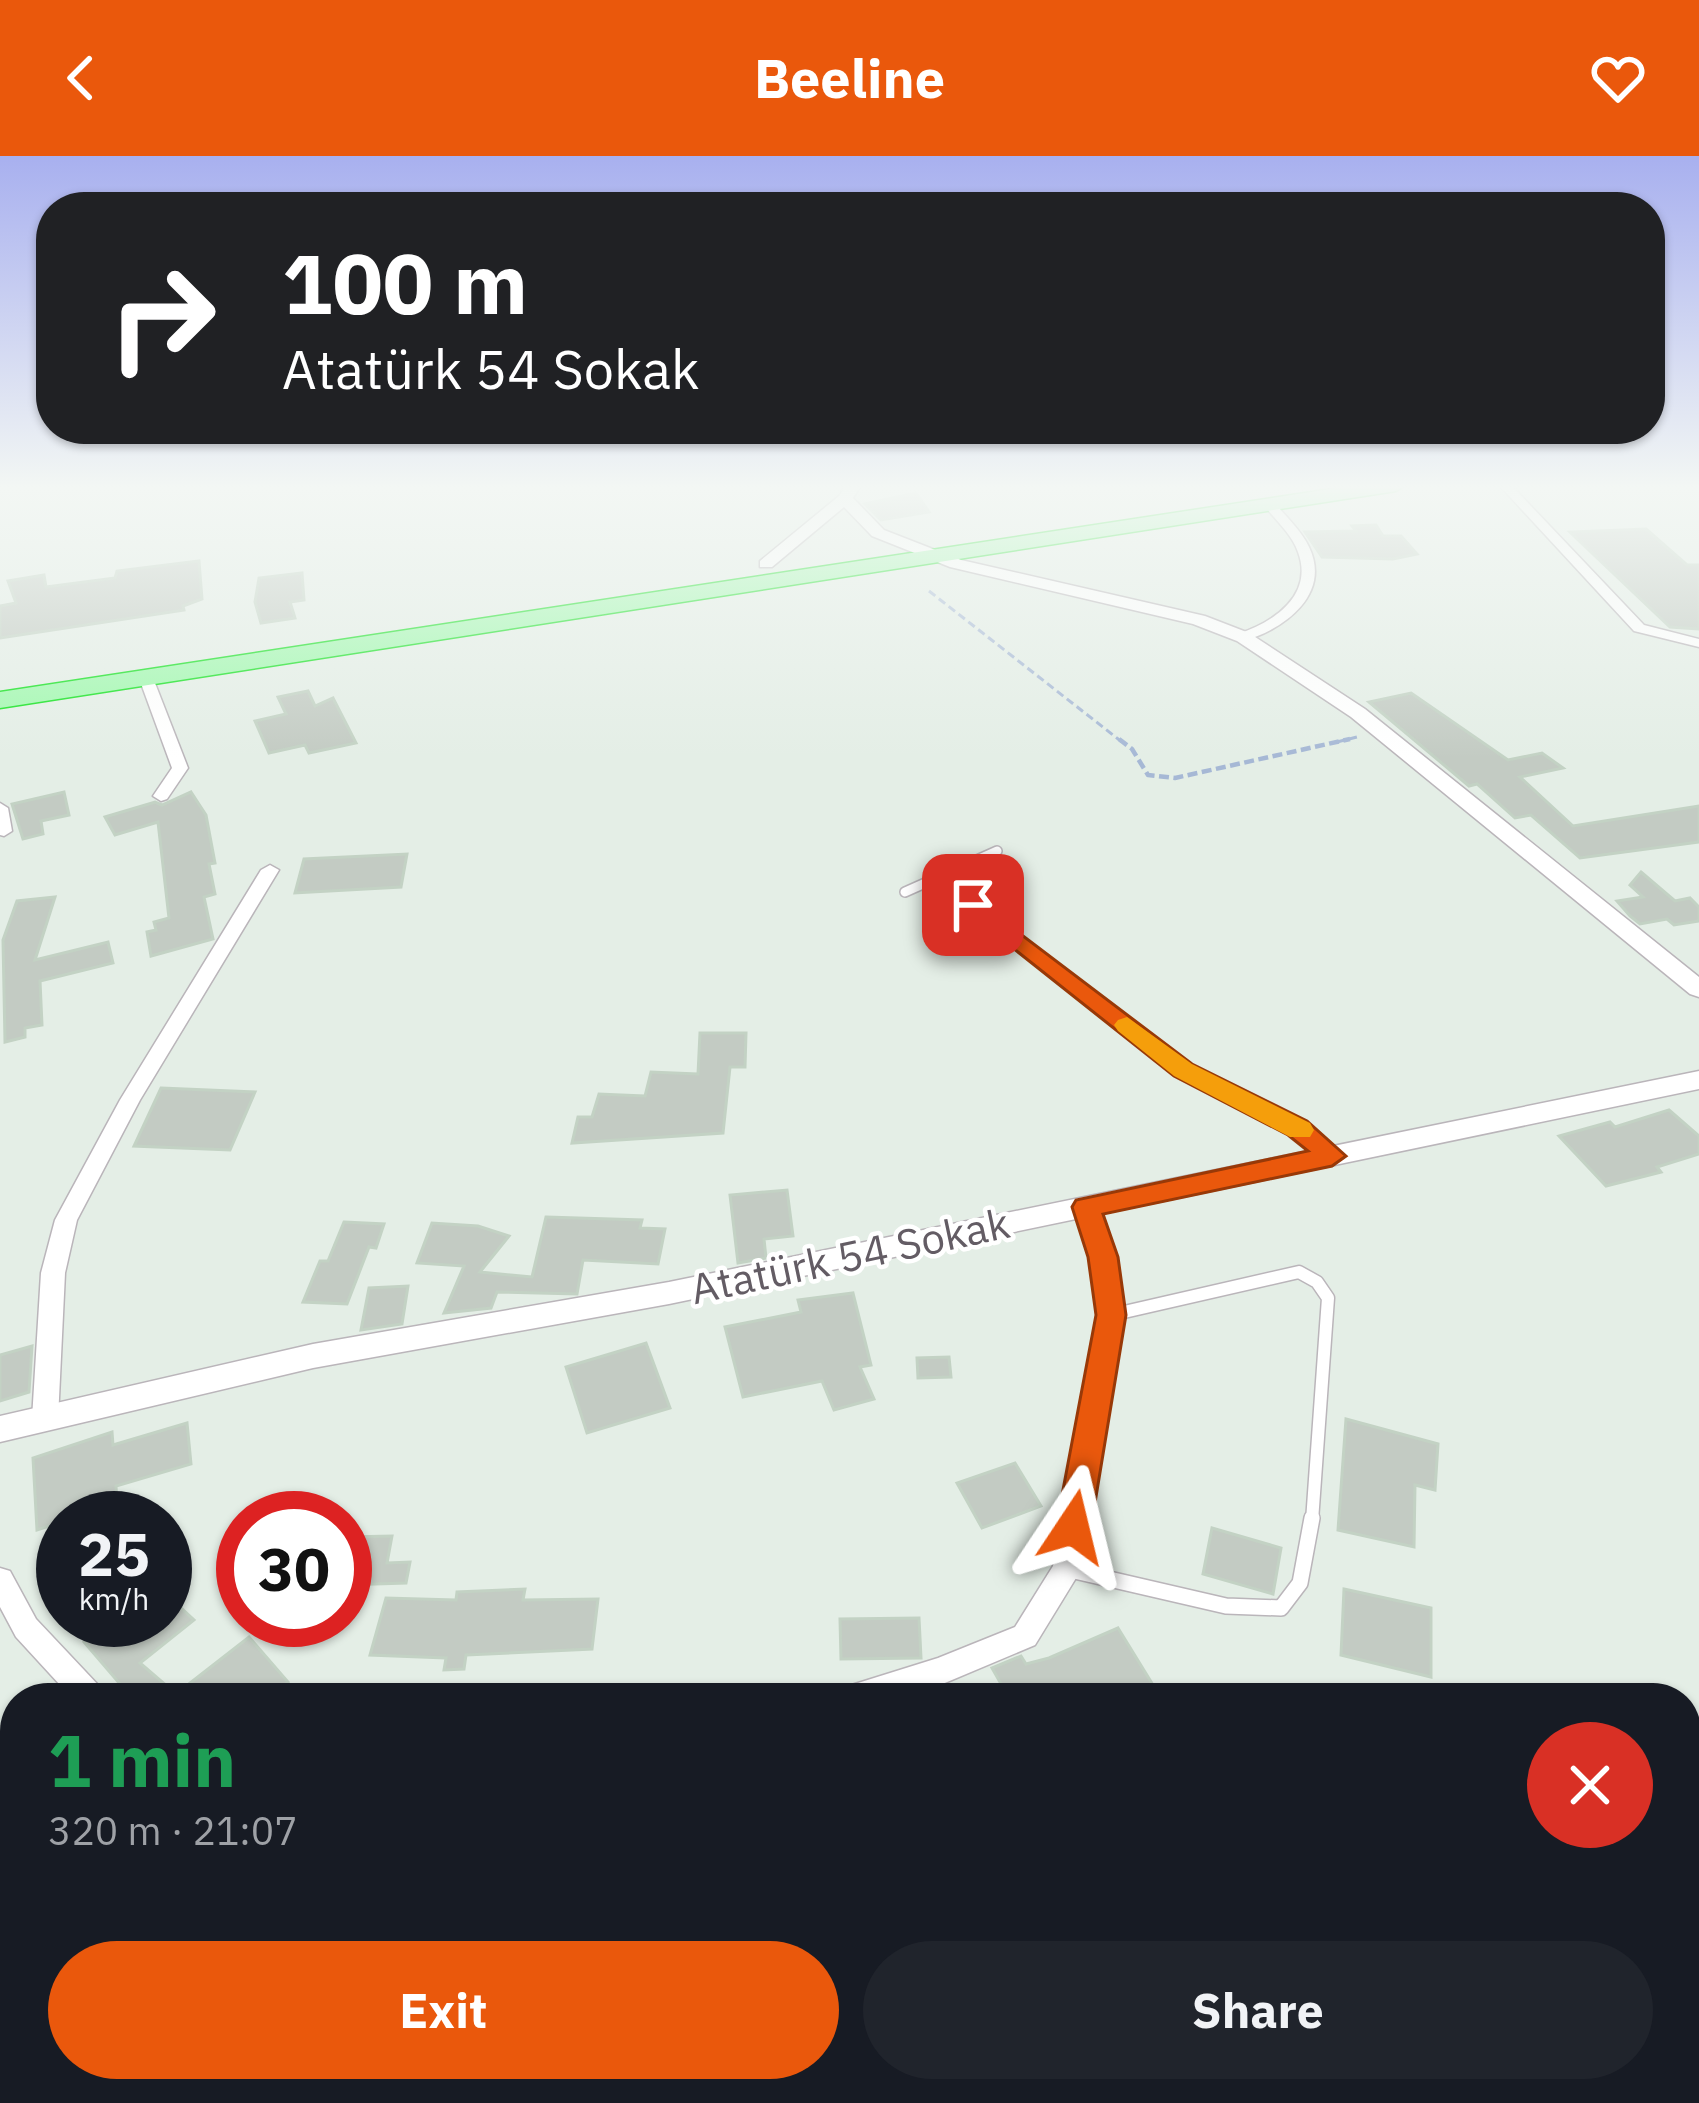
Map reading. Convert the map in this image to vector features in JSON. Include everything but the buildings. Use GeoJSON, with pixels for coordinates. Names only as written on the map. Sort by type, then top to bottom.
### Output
{"type":"FeatureCollection","features":[{"type":"Feature","properties":{"kind":"highway"},"geometry":{"type":"LineString","coordinates":[[0,680],[688,576]]}},
{"type":"Feature","properties":{"kind":"highway"},"geometry":{"type":"LineString","coordinates":[[0,700],[807,576]]}},
{"type":"Feature","properties":{"kind":"street"},"geometry":{"type":"LineString","coordinates":[[1017,576],[1199,620],[1244,637],[1386,736],[1699,989]]}},
{"type":"Feature","properties":{"kind":"street"},"geometry":{"type":"LineString","coordinates":[[1244,637],[1289,616],[1307,576]]}},
{"type":"Feature","properties":{"kind":"street"},"geometry":{"type":"LineString","coordinates":[[1590,576],[1639,628],[1699,643]]}},
{"type":"Feature","properties":{"kind":"street"},"geometry":{"type":"LineString","coordinates":[[146,678],[179,768],[161,796]]}},
{"type":"Feature","properties":{"kind":"street"},"geometry":{"type":"LineString","coordinates":[[0,808],[4,831]]}},
{"type":"Feature","properties":{"kind":"street"},"geometry":{"type":"LineString","coordinates":[[45,1419],[53,1273],[66,1220],[130,1100],[270,869]]}},
{"type":"Feature","properties":{"kind":"street","name":"Atatürk 54 Sokak"},"geometry":{"type":"LineString","coordinates":[[0,1429],[313,1356],[669,1293],[1699,1080]]}},
{"type":"Feature","properties":{"kind":"street"},"geometry":{"type":"LineString","coordinates":[[903,1683],[1025,1636],[1066,1569],[1111,1315],[1103,1257],[1086,1207]]}},
{"type":"Feature","properties":{"kind":"street"},"geometry":{"type":"LineString","coordinates":[[0,1580],[26,1628],[77,1683]]}},
{"type":"Feature","properties":{"kind":"lane"},"geometry":{"type":"LineString","coordinates":[[905,892],[997,851]]}},
{"type":"Feature","properties":{"kind":"lane"},"geometry":{"type":"LineString","coordinates":[[937,877],[1183,1070],[1298,1128],[1332,1156]]}},
{"type":"Feature","properties":{"kind":"lane"},"geometry":{"type":"LineString","coordinates":[[1066,1569],[1226,1606],[1281,1608],[1300,1583],[1312,1519],[1328,1298],[1317,1282],[1299,1272],[1111,1315]]}},
{"type":"Feature","properties":{"kind":"path"},"geometry":{"type":"LineString","coordinates":[[929,591],[1132,749],[1148,775],[1175,778],[1362,736],[1386,736]]}},
{"type":"Feature","properties":{"kind":"slow traffic"},"geometry":{"type":"LineString","coordinates":[[1127,1025],[1183,1070],[1300,1130]]}},
{"type":"Feature","properties":{"kind":"route"},"geometry":{"type":"LineString","coordinates":[[973,905],[1183,1070],[1298,1128],[1332,1156],[1086,1207],[1103,1257],[1111,1315],[1073,1527]]}}]}
